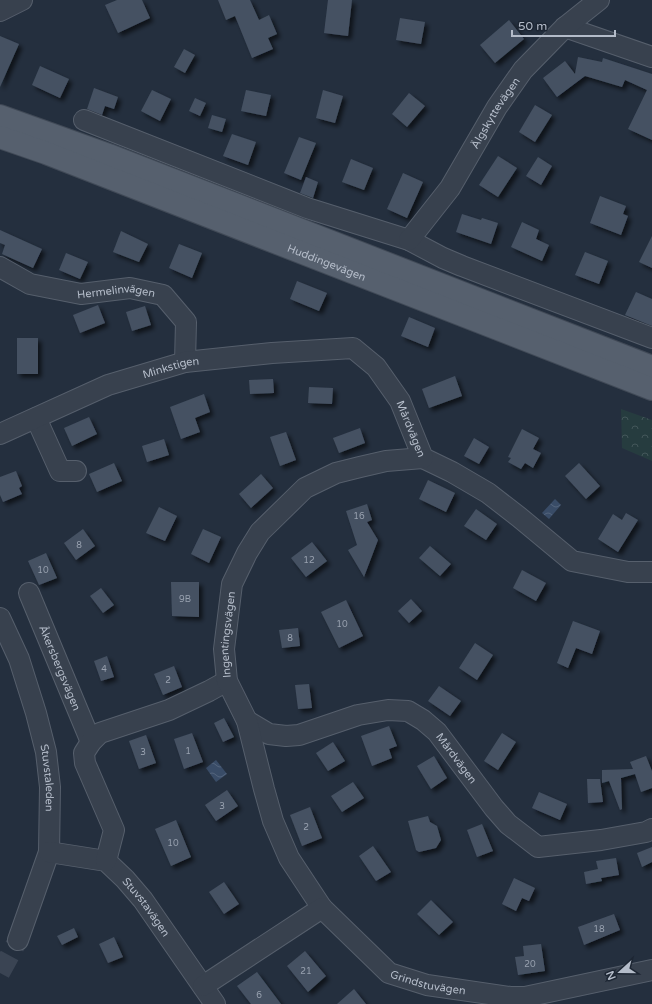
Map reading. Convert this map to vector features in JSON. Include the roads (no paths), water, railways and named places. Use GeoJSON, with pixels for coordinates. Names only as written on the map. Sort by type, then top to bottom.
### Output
{"type":"FeatureCollection","features":[{"type":"Feature","properties":{"kind":"main road","name":"Huddingevägen"},"geometry":{"type":"LineString","coordinates":[[0,116],[109,155],[652,367]]}},
{"type":"Feature","properties":{"kind":"main road","name":"Huddingevägen"},"geometry":{"type":"LineString","coordinates":[[0,137],[46,153],[652,389]]}},
{"type":"Feature","properties":{"kind":"street"},"geometry":{"type":"LineString","coordinates":[[0,11],[22,0]]}},
{"type":"Feature","properties":{"kind":"street","name":"Älgskyttevägen"},"geometry":{"type":"LineString","coordinates":[[409,240],[450,188],[497,107],[523,70],[565,27],[599,0]]}},
{"type":"Feature","properties":{"kind":"street"},"geometry":{"type":"LineString","coordinates":[[565,27],[652,57]]}},
{"type":"Feature","properties":{"kind":"street"},"geometry":{"type":"LineString","coordinates":[[84,120],[307,208],[409,240],[462,266],[652,338]]}},
{"type":"Feature","properties":{"kind":"street","name":"Hermelinvägen"},"geometry":{"type":"LineString","coordinates":[[0,267],[30,284],[81,294],[130,288],[163,295],[186,322],[185,362]]}},
{"type":"Feature","properties":{"kind":"street","name":"Minkstigen"},"geometry":{"type":"LineString","coordinates":[[0,434],[108,385],[185,362],[272,353],[353,348]]}},
{"type":"Feature","properties":{"kind":"street","name":"Mårdvägen"},"geometry":{"type":"LineString","coordinates":[[353,348],[376,367],[400,401],[423,458],[452,472],[488,494],[519,517],[572,561],[628,572],[652,572]]}},
{"type":"Feature","properties":{"kind":"street"},"geometry":{"type":"LineString","coordinates":[[36,418],[60,471],[76,471]]}},
{"type":"Feature","properties":{"kind":"street","name":"Ingentingsvägen"},"geometry":{"type":"LineString","coordinates":[[322,908],[289,858],[273,821],[247,721],[226,681],[224,649],[232,584],[247,553],[260,532],[305,488],[336,473],[386,461],[423,458]]}},
{"type":"Feature","properties":{"kind":"street","name":"Åkersbergsvägen"},"geometry":{"type":"LineString","coordinates":[[29,593],[91,742]]}},
{"type":"Feature","properties":{"kind":"street","name":"Stuvstaleden"},"geometry":{"type":"LineString","coordinates":[[0,618],[19,659],[36,714],[46,752],[50,787],[49,852],[18,940]]}},
{"type":"Feature","properties":{"kind":"street"},"geometry":{"type":"LineString","coordinates":[[49,852],[106,861],[114,830],[85,763],[84,753],[91,742],[100,733],[169,710],[209,691],[226,681]]}},
{"type":"Feature","properties":{"kind":"street","name":"Mårdvägen"},"geometry":{"type":"LineString","coordinates":[[247,721],[269,734],[286,736],[300,735],[358,716],[388,710],[408,711],[423,720],[438,732],[494,808],[508,824],[538,847],[601,840],[646,832],[652,829]]}},
{"type":"Feature","properties":{"kind":"street","name":"Stuvstavägen"},"geometry":{"type":"LineString","coordinates":[[106,861],[125,879],[143,900],[215,1004]]}},
{"type":"Feature","properties":{"kind":"street"},"geometry":{"type":"LineString","coordinates":[[203,986],[322,908]]}},
{"type":"Feature","properties":{"kind":"street","name":"Grindstuvägen"},"geometry":{"type":"LineString","coordinates":[[322,908],[389,973],[427,985],[510,997],[525,997],[652,970]]}},
{"type":"Feature","properties":{"kind":"water"},"geometry":{"type":"Polygon","coordinates":[[[555,499],[561,505],[549,519],[542,513],[555,499]]]}},
{"type":"Feature","properties":{"kind":"water"},"geometry":{"type":"Polygon","coordinates":[[[216,760],[227,774],[216,782],[206,768],[216,760]]]}},
{"type":"Feature","properties":{"kind":"tunnel"},"geometry":{"type":"LineString","coordinates":[[0,973],[18,940]]}}]}
